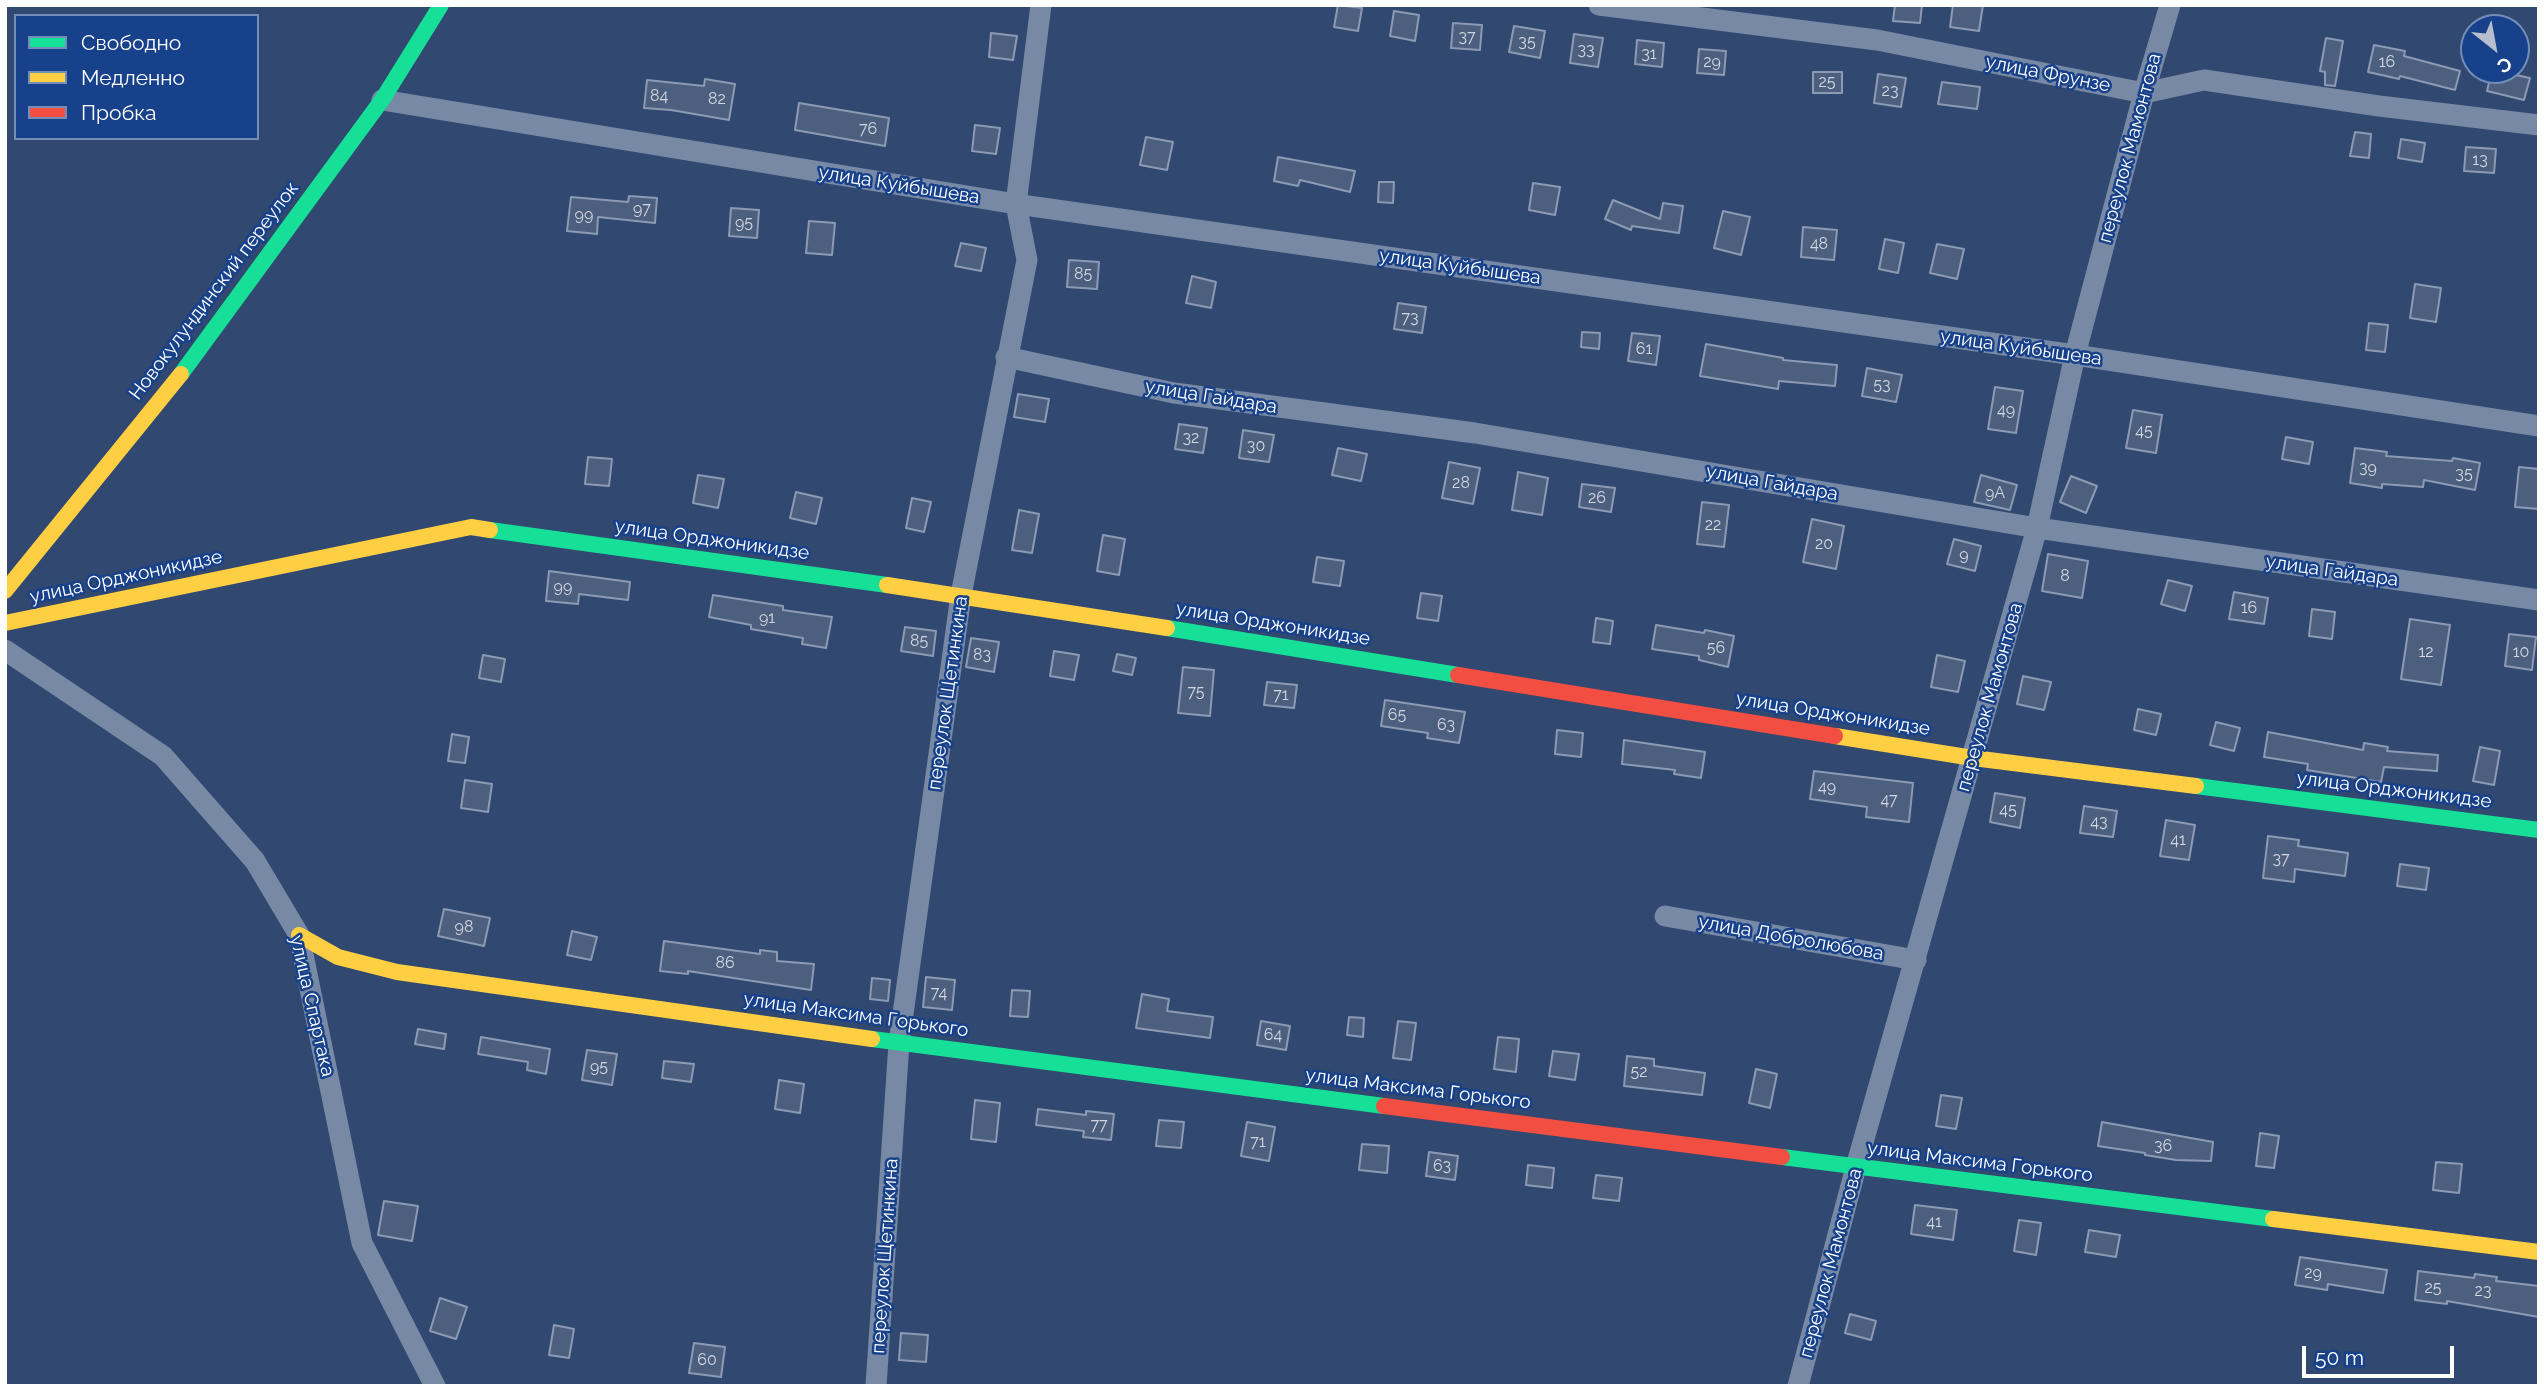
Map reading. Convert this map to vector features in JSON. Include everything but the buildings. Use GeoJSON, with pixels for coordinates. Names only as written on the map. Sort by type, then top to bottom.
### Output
{"type":"FeatureCollection","features":[{"type":"Feature","properties":{"kind":"street","name":"Новокулундинский переулок"},"geometry":{"type":"LineString","coordinates":[[5,591],[183,371],[382,100],[441,5]]}},
{"type":"Feature","properties":{"kind":"street","name":"переулок Щетинкина"},"geometry":{"type":"LineString","coordinates":[[876,1386],[898,1043],[961,595],[1027,260],[1016,204],[1041,5]]}},
{"type":"Feature","properties":{"kind":"street","name":"улица Фрунзе"},"geometry":{"type":"LineString","coordinates":[[1599,5],[1877,40],[2144,93],[2204,80],[2379,106],[2539,125]]}},
{"type":"Feature","properties":{"kind":"street","name":"переулок Мамонтова"},"geometry":{"type":"LineString","coordinates":[[1798,1386],[1856,1167],[2037,528],[2076,355],[2144,93],[2170,5]]}},
{"type":"Feature","properties":{"kind":"street","name":"улица Куйбышева"},"geometry":{"type":"LineString","coordinates":[[382,100],[1016,204],[2076,355],[2539,426]]}},
{"type":"Feature","properties":{"kind":"street","name":"улица Гайдара"},"geometry":{"type":"LineString","coordinates":[[1006,357],[1174,394],[1475,433],[2037,528],[2539,600]]}},
{"type":"Feature","properties":{"kind":"street","name":"улица Орджоникидзе"},"geometry":{"type":"LineString","coordinates":[[5,623],[471,527],[961,595],[1973,758],[2539,830]]}},
{"type":"Feature","properties":{"kind":"street","name":"улица Спартака"},"geometry":{"type":"LineString","coordinates":[[5,650],[163,756],[255,861],[299,935],[362,1243],[435,1386]]}},
{"type":"Feature","properties":{"kind":"street","name":"улица Добролюбова"},"geometry":{"type":"LineString","coordinates":[[1665,916],[1916,960]]}},
{"type":"Feature","properties":{"kind":"street","name":"улица Максима Горького"},"geometry":{"type":"LineString","coordinates":[[299,935],[338,957],[397,972],[898,1043],[2539,1252]]}},
{"type":"Feature","properties":{"kind":"traffic: fast"},"geometry":{"type":"LineString","coordinates":[[181,374],[382,100],[441,5]]}},
{"type":"Feature","properties":{"kind":"traffic: fast"},"geometry":{"type":"LineString","coordinates":[[490,530],[887,585]]}},
{"type":"Feature","properties":{"kind":"traffic: fast"},"geometry":{"type":"LineString","coordinates":[[1167,628],[1458,675]]}},
{"type":"Feature","properties":{"kind":"traffic: fast"},"geometry":{"type":"LineString","coordinates":[[2196,786],[2539,830]]}},
{"type":"Feature","properties":{"kind":"traffic: fast"},"geometry":{"type":"LineString","coordinates":[[872,1039],[1384,1106]]}},
{"type":"Feature","properties":{"kind":"traffic: fast"},"geometry":{"type":"LineString","coordinates":[[1782,1157],[2273,1219]]}},
{"type":"Feature","properties":{"kind":"traffic: slow"},"geometry":{"type":"LineString","coordinates":[[5,591],[181,374]]}},
{"type":"Feature","properties":{"kind":"traffic: slow"},"geometry":{"type":"LineString","coordinates":[[5,623],[471,527],[490,530]]}},
{"type":"Feature","properties":{"kind":"traffic: slow"},"geometry":{"type":"LineString","coordinates":[[887,585],[1167,628]]}},
{"type":"Feature","properties":{"kind":"traffic: slow"},"geometry":{"type":"LineString","coordinates":[[1835,736],[1973,758],[2196,786]]}},
{"type":"Feature","properties":{"kind":"traffic: slow"},"geometry":{"type":"LineString","coordinates":[[299,935],[338,957],[397,972],[872,1039]]}},
{"type":"Feature","properties":{"kind":"traffic: slow"},"geometry":{"type":"LineString","coordinates":[[2273,1219],[2539,1252]]}},
{"type":"Feature","properties":{"kind":"traffic: jam"},"geometry":{"type":"LineString","coordinates":[[1458,675],[1835,736]]}},
{"type":"Feature","properties":{"kind":"traffic: jam"},"geometry":{"type":"LineString","coordinates":[[1384,1106],[1782,1157]]}}]}
